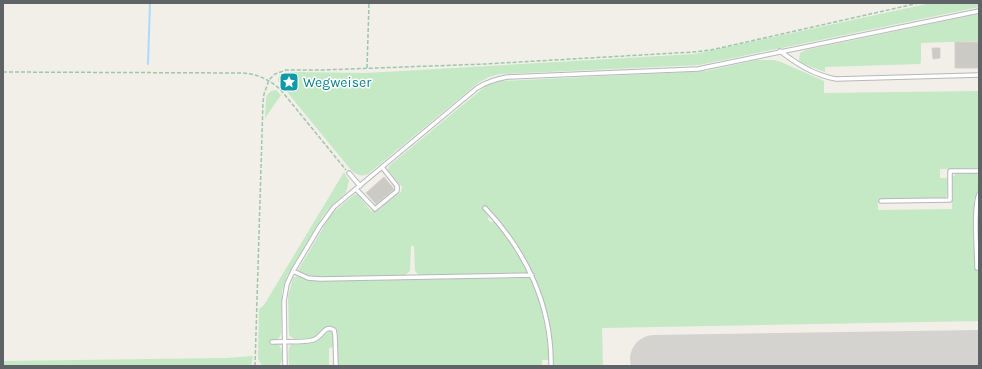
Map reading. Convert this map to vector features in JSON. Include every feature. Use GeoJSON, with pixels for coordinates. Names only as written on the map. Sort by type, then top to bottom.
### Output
{"type":"FeatureCollection","features":[{"type":"Feature","properties":{"kind":"lane"},"geometry":{"type":"LineString","coordinates":[[285,366],[285,293],[288,280],[329,212],[477,88],[496,79],[698,69],[979,11]]}},
{"type":"Feature","properties":{"kind":"lane"},"geometry":{"type":"LineString","coordinates":[[780,51],[798,65],[824,77],[979,76]]}},
{"type":"Feature","properties":{"kind":"lane"},"geometry":{"type":"LineString","coordinates":[[356,189],[373,208],[376,208],[382,203],[398,189],[382,167]]}},
{"type":"Feature","properties":{"kind":"lane"},"geometry":{"type":"LineString","coordinates":[[881,201],[950,200],[950,171],[979,171]]}},
{"type":"Feature","properties":{"kind":"lane"},"geometry":{"type":"LineString","coordinates":[[349,174],[360,186]]}},
{"type":"Feature","properties":{"kind":"lane"},"geometry":{"type":"LineString","coordinates":[[979,194],[977,198],[976,216],[977,268],[979,268]]}},
{"type":"Feature","properties":{"kind":"lane"},"geometry":{"type":"LineString","coordinates":[[485,208],[502,226],[522,256],[532,275],[546,319],[550,344],[551,366]]}},
{"type":"Feature","properties":{"kind":"lane"},"geometry":{"type":"LineString","coordinates":[[293,271],[308,278],[320,279],[532,275]]}},
{"type":"Feature","properties":{"kind":"lane"},"geometry":{"type":"LineString","coordinates":[[272,342],[315,340],[326,329],[331,328],[334,330],[335,335],[336,366]]}},
{"type":"Feature","properties":{"kind":"path"},"geometry":{"type":"LineString","coordinates":[[367,68],[369,3]]}},
{"type":"Feature","properties":{"kind":"path"},"geometry":{"type":"LineString","coordinates":[[255,366],[263,102],[269,80],[275,74],[283,70],[485,64],[693,52],[711,50],[919,3]]}},
{"type":"Feature","properties":{"kind":"path"},"geometry":{"type":"LineString","coordinates":[[3,72],[247,73],[269,80],[282,91],[349,174]]}},
{"type":"Feature","properties":{"kind":"green space"},"geometry":{"type":"Polygon","coordinates":[[[931,3],[979,3],[979,7],[699,65],[500,74],[489,77],[478,83],[368,174],[364,175],[357,174],[351,170],[278,81],[280,75],[288,72],[366,73],[695,54],[931,3]]]}},
{"type":"Feature","properties":{"kind":"green space"},"geometry":{"type":"Polygon","coordinates":[[[979,14],[979,41],[921,43],[921,63],[919,64],[825,67],[825,72],[803,64],[799,60],[800,53],[806,50],[979,14]]]}},
{"type":"Feature","properties":{"kind":"green space"},"geometry":{"type":"Polygon","coordinates":[[[757,60],[774,60],[781,62],[824,81],[824,93],[979,91],[979,168],[940,169],[940,178],[947,178],[946,198],[878,199],[878,210],[952,209],[952,178],[956,173],[979,173],[979,188],[974,200],[975,270],[979,270],[979,321],[602,328],[603,366],[552,366],[551,344],[535,279],[518,247],[503,226],[485,206],[489,215],[488,220],[495,222],[515,248],[528,273],[420,276],[415,271],[414,246],[411,246],[410,271],[404,276],[318,278],[302,274],[298,270],[329,218],[354,195],[357,194],[371,211],[376,212],[401,192],[402,187],[388,170],[389,166],[487,85],[502,81],[706,71],[757,60]]]}},
{"type":"Feature","properties":{"kind":"green space"},"geometry":{"type":"Polygon","coordinates":[[[276,90],[281,95],[265,118],[266,98],[271,91],[276,90]]]}},
{"type":"Feature","properties":{"kind":"green space"},"geometry":{"type":"Polygon","coordinates":[[[344,172],[349,181],[346,193],[330,207],[322,217],[287,276],[282,291],[281,334],[278,340],[271,341],[271,343],[278,344],[281,349],[281,364],[279,366],[262,366],[258,359],[259,309],[264,305],[344,172]]]}},
{"type":"Feature","properties":{"kind":"green space"},"geometry":{"type":"Polygon","coordinates":[[[297,276],[316,281],[531,278],[543,318],[549,360],[542,360],[542,366],[338,366],[337,335],[336,330],[332,327],[326,327],[312,339],[294,339],[289,335],[288,296],[293,278],[297,276]]]}},
{"type":"Feature","properties":{"kind":"green space"},"geometry":{"type":"Polygon","coordinates":[[[327,330],[332,331],[333,333],[334,347],[329,348],[329,366],[289,366],[289,348],[293,343],[315,342],[327,330]]]}},
{"type":"Feature","properties":{"kind":"green space"},"geometry":{"type":"Polygon","coordinates":[[[253,356],[251,366],[3,366],[3,361],[226,358],[253,356]]]}},
{"type":"Feature","properties":{"kind":"building"},"geometry":{"type":"Polygon","coordinates":[[[955,42],[979,42],[979,68],[955,68],[955,42]]]}},
{"type":"Feature","properties":{"kind":"building"},"geometry":{"type":"Polygon","coordinates":[[[932,48],[940,48],[940,58],[933,59],[932,48]]]}},
{"type":"Feature","properties":{"kind":"building"},"geometry":{"type":"Polygon","coordinates":[[[384,177],[394,189],[376,204],[366,193],[384,177]]]}},
{"type":"Feature","properties":{"kind":"waterway"},"geometry":{"type":"LineString","coordinates":[[148,64],[150,3]]}},
{"type":"Feature","properties":{"kind":"taxiway"},"geometry":{"type":"LineString","coordinates":[[736,366],[762,358]]}},
{"type":"Feature","properties":{"kind":"runway"},"geometry":{"type":"LineString","coordinates":[[654,359],[979,354]]}},
{"type":"Feature","properties":{"kind":"place","name":"Wegweiser"},"geometry":{"type":"Point","coordinates":[289,82]}}]}
